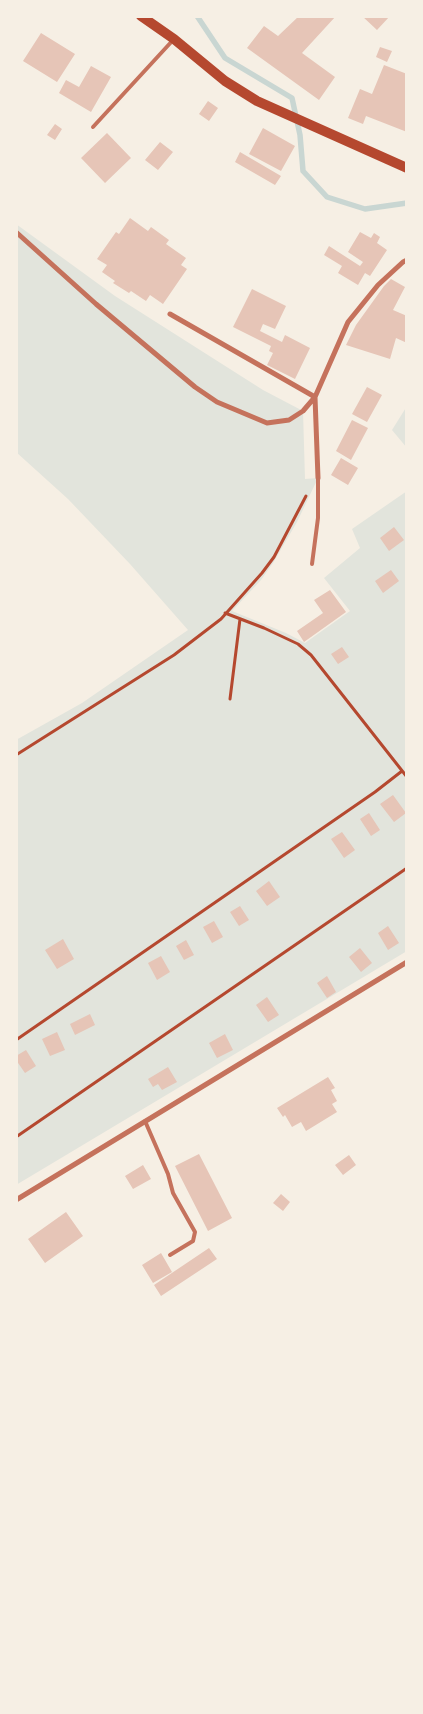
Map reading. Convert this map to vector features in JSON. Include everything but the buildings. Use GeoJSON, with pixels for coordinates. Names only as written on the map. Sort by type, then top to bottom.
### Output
{"type":"FeatureCollection","features":[{"type":"Feature","properties":{"kind":"main road"},"geometry":{"type":"LineString","coordinates":[[141,16],[257,101],[407,168]]}},
{"type":"Feature","properties":{"kind":"street"},"geometry":{"type":"LineString","coordinates":[[16,232],[96,304],[195,387],[217,402],[267,423],[289,420],[303,410],[314,397],[348,322],[378,285],[407,260]]}},
{"type":"Feature","properties":{"kind":"street"},"geometry":{"type":"LineString","coordinates":[[170,314],[314,397]]}},
{"type":"Feature","properties":{"kind":"street"},"geometry":{"type":"LineString","coordinates":[[314,397],[318,478]]}},
{"type":"Feature","properties":{"kind":"street"},"geometry":{"type":"LineString","coordinates":[[16,1200],[407,962]]}},
{"type":"Feature","properties":{"kind":"lane"},"geometry":{"type":"LineString","coordinates":[[93,128],[174,39]]}},
{"type":"Feature","properties":{"kind":"lane"},"geometry":{"type":"LineString","coordinates":[[312,564],[318,518],[318,478]]}},
{"type":"Feature","properties":{"kind":"lane"},"geometry":{"type":"LineString","coordinates":[[145,1121],[168,1174],[173,1193],[195,1232],[193,1241],[170,1255]]}},
{"type":"Feature","properties":{"kind":"path"},"geometry":{"type":"LineString","coordinates":[[16,755],[174,655],[220,619],[274,557],[296,517],[317,471]]}},
{"type":"Feature","properties":{"kind":"path"},"geometry":{"type":"LineString","coordinates":[[225,613],[298,644],[311,654],[407,778]]}},
{"type":"Feature","properties":{"kind":"path"},"geometry":{"type":"LineString","coordinates":[[230,699],[240,619]]}},
{"type":"Feature","properties":{"kind":"path"},"geometry":{"type":"LineString","coordinates":[[16,1040],[375,792],[402,770]]}},
{"type":"Feature","properties":{"kind":"path"},"geometry":{"type":"LineString","coordinates":[[16,1137],[407,868]]}},
{"type":"Feature","properties":{"kind":"shaded area"},"geometry":{"type":"Polygon","coordinates":[[[16,224],[115,296],[263,390],[303,411],[305,479],[318,478],[297,522],[273,563],[261,580],[232,611],[286,633],[305,643],[350,611],[324,578],[360,548],[352,529],[407,491],[407,951],[16,1185],[16,740],[82,703],[188,630],[130,564],[68,499],[16,452],[16,224]]]}},
{"type":"Feature","properties":{"kind":"shaded area"},"geometry":{"type":"Polygon","coordinates":[[[407,406],[407,448],[392,430],[407,406]]]}},
{"type":"Feature","properties":{"kind":"waterway"},"geometry":{"type":"LineString","coordinates":[[197,16],[225,58],[292,98],[300,135],[303,171],[327,197],[365,209],[407,203]]}}]}
